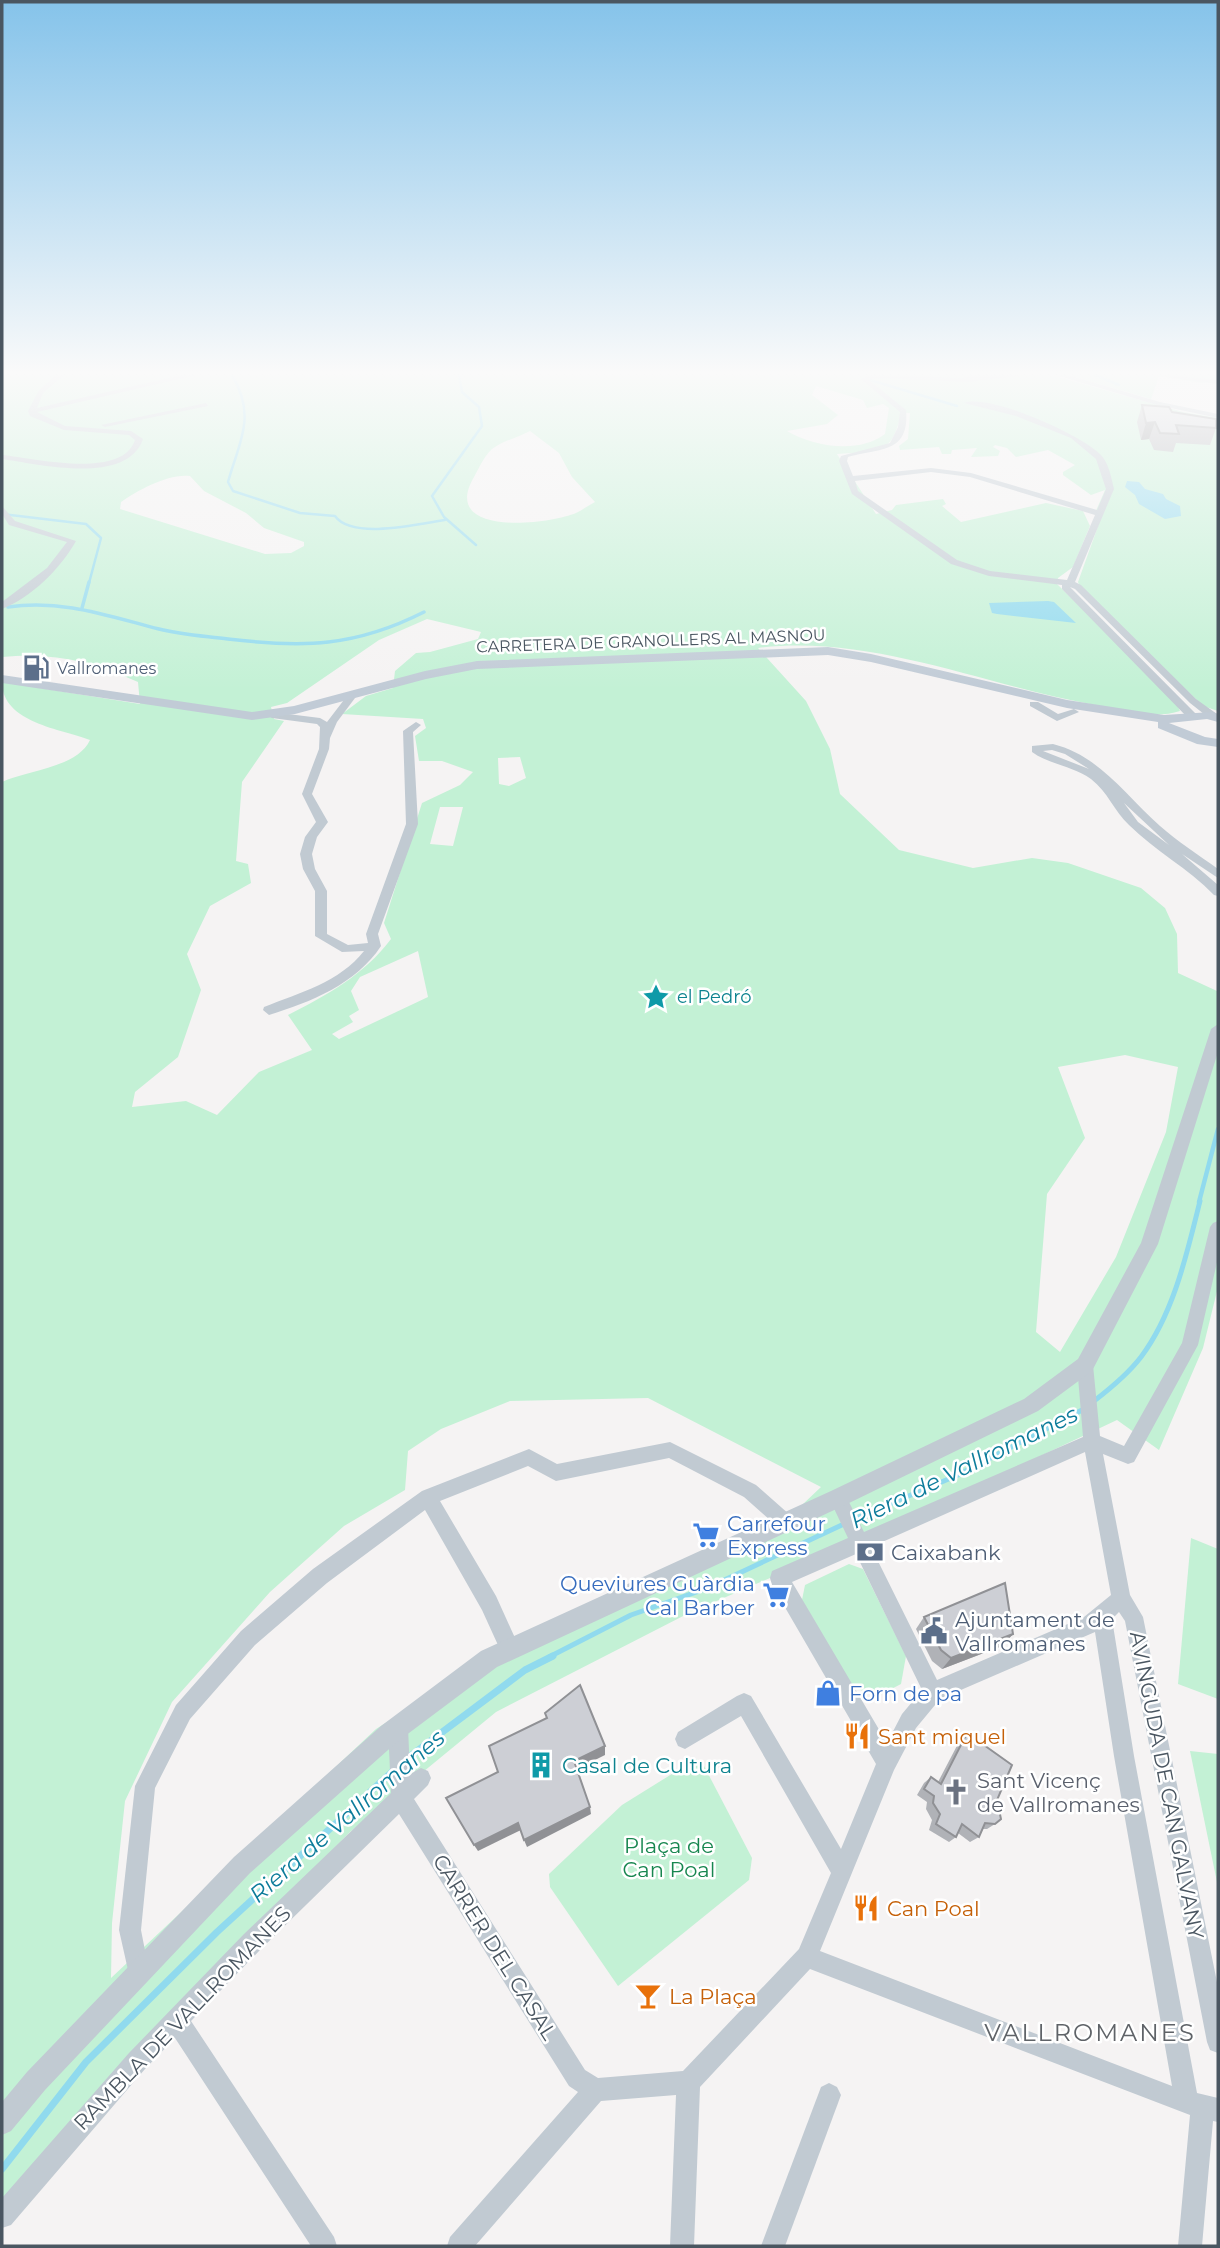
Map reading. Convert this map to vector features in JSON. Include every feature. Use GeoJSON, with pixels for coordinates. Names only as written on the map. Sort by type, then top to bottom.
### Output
{"type":"FeatureCollection","features":[{"type":"Feature","properties":{"kind":"main road","name":"CARRETERA DE GRANOLLERS AL MASNOU"},"geometry":{"type":"LineString","coordinates":[[2,679],[224,714],[272,715],[316,709],[353,694],[449,669],[520,662],[810,651],[842,653],[890,662],[1062,710]]}},
{"type":"Feature","properties":{"kind":"main road","name":"CARRETERA DE GRANOLLERS AL MASNOU"},"geometry":{"type":"LineString","coordinates":[[890,662],[1062,710],[1148,723],[1188,722]]}},
{"type":"Feature","properties":{"kind":"main road"},"geometry":{"type":"LineString","coordinates":[[1215,717],[1188,722],[1202,741],[1218,743]]}},
{"type":"Feature","properties":{"kind":"street"},"geometry":{"type":"LineString","coordinates":[[851,480],[855,492],[871,506],[954,562],[989,573],[1070,583],[1193,701],[1215,717]]}},
{"type":"Feature","properties":{"kind":"street"},"geometry":{"type":"LineString","coordinates":[[987,480],[1100,514]]}},
{"type":"Feature","properties":{"kind":"street"},"geometry":{"type":"LineString","coordinates":[[1107,480],[1110,489],[1070,583],[1065,587],[1188,722]]}},
{"type":"Feature","properties":{"kind":"street"},"geometry":{"type":"LineString","coordinates":[[2,508],[12,523],[72,541],[53,565],[2,607]]}},
{"type":"Feature","properties":{"kind":"street"},"geometry":{"type":"LineString","coordinates":[[353,694],[326,731],[307,794],[322,818],[306,854],[309,869],[321,891],[321,936],[346,949],[375,946]]}},
{"type":"Feature","properties":{"kind":"street"},"geometry":{"type":"LineString","coordinates":[[316,709],[331,713],[342,708]]}},
{"type":"Feature","properties":{"kind":"street"},"geometry":{"type":"LineString","coordinates":[[316,709],[326,731]]}},
{"type":"Feature","properties":{"kind":"street"},"geometry":{"type":"LineString","coordinates":[[272,715],[320,721],[326,731]]}},
{"type":"Feature","properties":{"kind":"street"},"geometry":{"type":"LineString","coordinates":[[269,1010],[342,979],[365,961],[375,946],[372,934],[412,824],[408,732],[416,725]]}},
{"type":"Feature","properties":{"kind":"street"},"geometry":{"type":"LineString","coordinates":[[1218,874],[1151,824],[1105,774],[1066,752],[1036,748],[1037,752],[1075,764],[1089,773],[1112,793],[1132,822],[1193,867],[1218,892]]}},
{"type":"Feature","properties":{"kind":"street"},"geometry":{"type":"LineString","coordinates":[[2,2122],[36,2081],[138,1971],[242,1865],[398,1727],[489,1659],[838,1498],[1031,1405],[1085,1364],[1149,1244],[1218,1028]]}},
{"type":"Feature","properties":{"kind":"street"},"geometry":{"type":"LineString","coordinates":[[887,1763],[779,1578],[1093,1441],[1128,1456],[1190,1345],[1218,1227]]}},
{"type":"Feature","properties":{"kind":"street","name":"AVINGUDA DE CAN GALVANY"},"geometry":{"type":"LineString","coordinates":[[1085,1364],[1093,1441],[1121,1599],[1134,1617],[1218,2042]]}},
{"type":"Feature","properties":{"kind":"street"},"geometry":{"type":"LineString","coordinates":[[138,1971],[130,1930],[145,1786],[183,1712],[248,1638],[320,1576],[428,1497],[529,1457],[556,1473],[670,1450],[750,1491],[784,1521]]}},
{"type":"Feature","properties":{"kind":"street"},"geometry":{"type":"LineString","coordinates":[[428,1497],[489,1603],[510,1649]]}},
{"type":"Feature","properties":{"kind":"street"},"geometry":{"type":"LineString","coordinates":[[838,1498],[933,1692]]}},
{"type":"Feature","properties":{"kind":"street"},"geometry":{"type":"LineString","coordinates":[[459,2246],[595,2090],[688,2082],[807,1957],[887,1763],[909,1721],[933,1692],[1091,1624],[1121,1599]]}},
{"type":"Feature","properties":{"kind":"street","name":"AVINGUDA DE CAN GALVANY"},"geometry":{"type":"LineString","coordinates":[[1102,1615],[1124,1756],[1202,2107],[1190,2246]]}},
{"type":"Feature","properties":{"kind":"street"},"geometry":{"type":"LineString","coordinates":[[685,1739],[744,1703],[842,1871]]}},
{"type":"Feature","properties":{"kind":"street"},"geometry":{"type":"LineString","coordinates":[[398,1727],[401,1798]]}},
{"type":"Feature","properties":{"kind":"street","name":"RAMBLA DE VALLROMANES"},"geometry":{"type":"LineString","coordinates":[[2,2216],[128,2071],[327,1867],[421,1778]]}},
{"type":"Feature","properties":{"kind":"street","name":"CARRER DEL CASAL"},"geometry":{"type":"LineString","coordinates":[[401,1798],[577,2078],[595,2090]]}},
{"type":"Feature","properties":{"kind":"street"},"geometry":{"type":"LineString","coordinates":[[807,1957],[1202,2107]]}},
{"type":"Feature","properties":{"kind":"street"},"geometry":{"type":"LineString","coordinates":[[177,2020],[325,2246]]}},
{"type":"Feature","properties":{"kind":"street"},"geometry":{"type":"LineString","coordinates":[[682,2246],[688,2082]]}},
{"type":"Feature","properties":{"kind":"street"},"geometry":{"type":"LineString","coordinates":[[773,2246],[829,2095]]}},
{"type":"Feature","properties":{"kind":"green space"},"geometry":{"type":"Polygon","coordinates":[[[2,480],[164,480],[136,492],[121,502],[120,509],[265,554],[291,553],[304,546],[304,542],[264,528],[246,513],[204,491],[194,480],[473,480],[467,496],[471,510],[483,518],[522,523],[576,513],[595,502],[575,480],[854,480],[876,514],[892,510],[896,505],[943,499],[946,504],[942,506],[961,522],[1046,503],[1083,511],[1090,526],[1073,567],[1058,578],[1057,584],[1174,698],[1180,711],[1147,714],[1123,711],[883,654],[800,646],[758,648],[806,701],[830,749],[840,794],[899,850],[973,868],[1032,858],[1068,863],[1141,888],[1165,908],[1177,934],[1178,973],[1217,991],[1218,988],[1218,1287],[1203,1348],[1159,1450],[1117,1420],[906,1519],[689,1613],[496,1712],[350,1832],[85,2106],[2,2205],[2,782],[74,757],[90,740],[50,728],[22,715],[12,707],[5,696],[2,682],[140,704],[138,682],[72,660],[2,657],[2,480]],[[427,619],[379,640],[287,703],[271,707],[274,719],[284,721],[242,782],[236,861],[248,864],[251,883],[210,906],[187,954],[201,990],[178,1057],[135,1092],[132,1107],[186,1101],[217,1115],[259,1072],[312,1050],[288,1015],[331,992],[357,974],[391,939],[384,923],[422,803],[460,785],[473,772],[442,761],[419,761],[415,736],[426,728],[423,719],[342,714],[366,696],[393,688],[395,671],[416,653],[430,652],[478,639],[481,632],[427,619]],[[520,757],[498,758],[499,784],[509,786],[526,778],[520,757]],[[440,807],[430,844],[453,846],[463,807],[440,807]],[[418,951],[360,977],[351,991],[359,1010],[349,1016],[353,1022],[332,1034],[339,1039],[428,997],[418,951]],[[1125,1055],[1058,1067],[1085,1138],[1047,1194],[1036,1332],[1060,1352],[1116,1257],[1166,1132],[1178,1067],[1125,1055]],[[648,1398],[510,1401],[441,1429],[408,1451],[405,1490],[344,1526],[270,1592],[172,1702],[125,1801],[112,1923],[111,1978],[376,1729],[538,1626],[802,1505],[821,1487],[648,1398]]]}},
{"type":"Feature","properties":{"kind":"green space"},"geometry":{"type":"Polygon","coordinates":[[[1070,480],[1218,480],[1218,711],[1203,706],[1080,587],[1078,582],[1102,515],[1095,513],[1105,490],[1091,495],[1070,480]]]}},
{"type":"Feature","properties":{"kind":"green space"},"geometry":{"type":"Polygon","coordinates":[[[1191,1538],[1218,1549],[1218,1699],[1178,1684],[1191,1538]]]}},
{"type":"Feature","properties":{"kind":"green space"},"geometry":{"type":"Polygon","coordinates":[[[849,1564],[863,1569],[906,1656],[901,1684],[878,1696],[852,1687],[802,1600],[805,1585],[849,1564]]]}},
{"type":"Feature","properties":{"kind":"green space"},"geometry":{"type":"Polygon","coordinates":[[[1190,1751],[1218,1754],[1218,1887],[1190,1751]]]}},
{"type":"Feature","properties":{"kind":"green space","name":"Plaça de Can Poal"},"geometry":{"type":"Polygon","coordinates":[[[696,1759],[703,1764],[752,1858],[749,1880],[618,1986],[550,1887],[549,1874],[622,1805],[696,1759]]]}},
{"type":"Feature","properties":{"kind":"water"},"geometry":{"type":"Polygon","coordinates":[[[1127,481],[1139,482],[1145,489],[1163,494],[1166,499],[1180,506],[1181,516],[1165,519],[1139,504],[1135,495],[1125,487],[1127,481]]]}},
{"type":"Feature","properties":{"kind":"water"},"geometry":{"type":"Polygon","coordinates":[[[1054,602],[1076,623],[992,613],[989,603],[1054,602]]]}},
{"type":"Feature","properties":{"kind":"building"},"geometry":{"type":"Polygon","coordinates":[[[1005,1583],[1013,1634],[951,1658],[941,1650],[924,1617],[1005,1583]]]}},
{"type":"Feature","properties":{"kind":"building","name":"Casal de Cultura"},"geometry":{"type":"Polygon","coordinates":[[[580,1685],[605,1746],[574,1761],[590,1807],[524,1840],[518,1823],[474,1845],[446,1798],[498,1772],[489,1746],[547,1718],[545,1713],[580,1685]]]}},
{"type":"Feature","properties":{"kind":"building","name":"Sant Vicenç de Vallromanes"},"geometry":{"type":"Polygon","coordinates":[[[967,1733],[1012,1765],[997,1800],[1001,1819],[995,1824],[985,1823],[979,1837],[962,1824],[956,1837],[936,1824],[940,1814],[933,1803],[934,1796],[924,1789],[931,1777],[941,1784],[967,1733]]]}},
{"type":"Feature","properties":{"kind":"waterway"},"geometry":{"type":"LineString","coordinates":[[229,480],[233,491],[300,513],[335,516],[356,527],[403,527],[445,520]]}},
{"type":"Feature","properties":{"kind":"waterway"},"geometry":{"type":"LineString","coordinates":[[443,480],[432,496],[444,517],[476,545]]}},
{"type":"Feature","properties":{"kind":"waterway"},"geometry":{"type":"LineString","coordinates":[[2,514],[86,524],[101,538],[89,583]]}},
{"type":"Feature","properties":{"kind":"waterway"},"geometry":{"type":"LineString","coordinates":[[82,608],[89,582]]}},
{"type":"Feature","properties":{"kind":"waterway"},"geometry":{"type":"LineString","coordinates":[[8,607],[66,607],[176,633],[281,644],[351,638],[399,624],[424,612]]}},
{"type":"Feature","properties":{"kind":"waterway","name":"Riera de Vallromanes"},"geometry":{"type":"LineString","coordinates":[[1199,1202],[1218,1129]]}},
{"type":"Feature","properties":{"kind":"waterway","name":"Riera de Vallromanes"},"geometry":{"type":"LineString","coordinates":[[1094,1401],[1136,1363],[1152,1340],[1178,1282],[1200,1201]]}},
{"type":"Feature","properties":{"kind":"waterway","name":"Riera de Vallromanes"},"geometry":{"type":"LineString","coordinates":[[852,1520],[958,1475],[1084,1409]]}},
{"type":"Feature","properties":{"kind":"waterway","name":"Riera de Vallromanes"},"geometry":{"type":"LineString","coordinates":[[549,1657],[631,1615],[705,1589],[844,1524]]}},
{"type":"Feature","properties":{"kind":"waterway","name":"Riera de Vallromanes"},"geometry":{"type":"LineString","coordinates":[[405,1760],[525,1670],[553,1656]]}},
{"type":"Feature","properties":{"kind":"waterway","name":"Riera de Vallromanes"},"geometry":{"type":"LineString","coordinates":[[2,2169],[86,2062],[217,1932],[393,1771]]}},
{"type":"Feature","properties":{"kind":"place","name":"Vallromanes"},"geometry":{"type":"Point","coordinates":[36,668]}},
{"type":"Feature","properties":{"kind":"place","name":"el Pedró"},"geometry":{"type":"Point","coordinates":[656,997]}},
{"type":"Feature","properties":{"kind":"place","name":"Carrefour Express"},"geometry":{"type":"Point","coordinates":[706,1535]}},
{"type":"Feature","properties":{"kind":"place","name":"Caixabank"},"geometry":{"type":"Point","coordinates":[870,1552]}},
{"type":"Feature","properties":{"kind":"place","name":"Queviures Guàrdia Cal Barber"},"geometry":{"type":"Point","coordinates":[776,1595]}},
{"type":"Feature","properties":{"kind":"place","name":"Ajuntament de Vallromanes"},"geometry":{"type":"Point","coordinates":[934,1631]}},
{"type":"Feature","properties":{"kind":"place","name":"Forn de pa"},"geometry":{"type":"Point","coordinates":[828,1693]}},
{"type":"Feature","properties":{"kind":"place","name":"Sant miquel"},"geometry":{"type":"Point","coordinates":[857,1736]}},
{"type":"Feature","properties":{"kind":"place","name":"Casal de Cultura"},"geometry":{"type":"Point","coordinates":[541,1765]}},
{"type":"Feature","properties":{"kind":"place","name":"Sant Vicenç de Vallromanes"},"geometry":{"type":"Point","coordinates":[956,1792]}},
{"type":"Feature","properties":{"kind":"place","name":"Can Poal"},"geometry":{"type":"Point","coordinates":[866,1908]}},
{"type":"Feature","properties":{"kind":"place","name":"La Plaça"},"geometry":{"type":"Point","coordinates":[648,1996]}},
{"type":"Feature","properties":{"kind":"district","name":"VALLROMANES"},"geometry":{"type":"Point","coordinates":[1090,2032]}}]}
